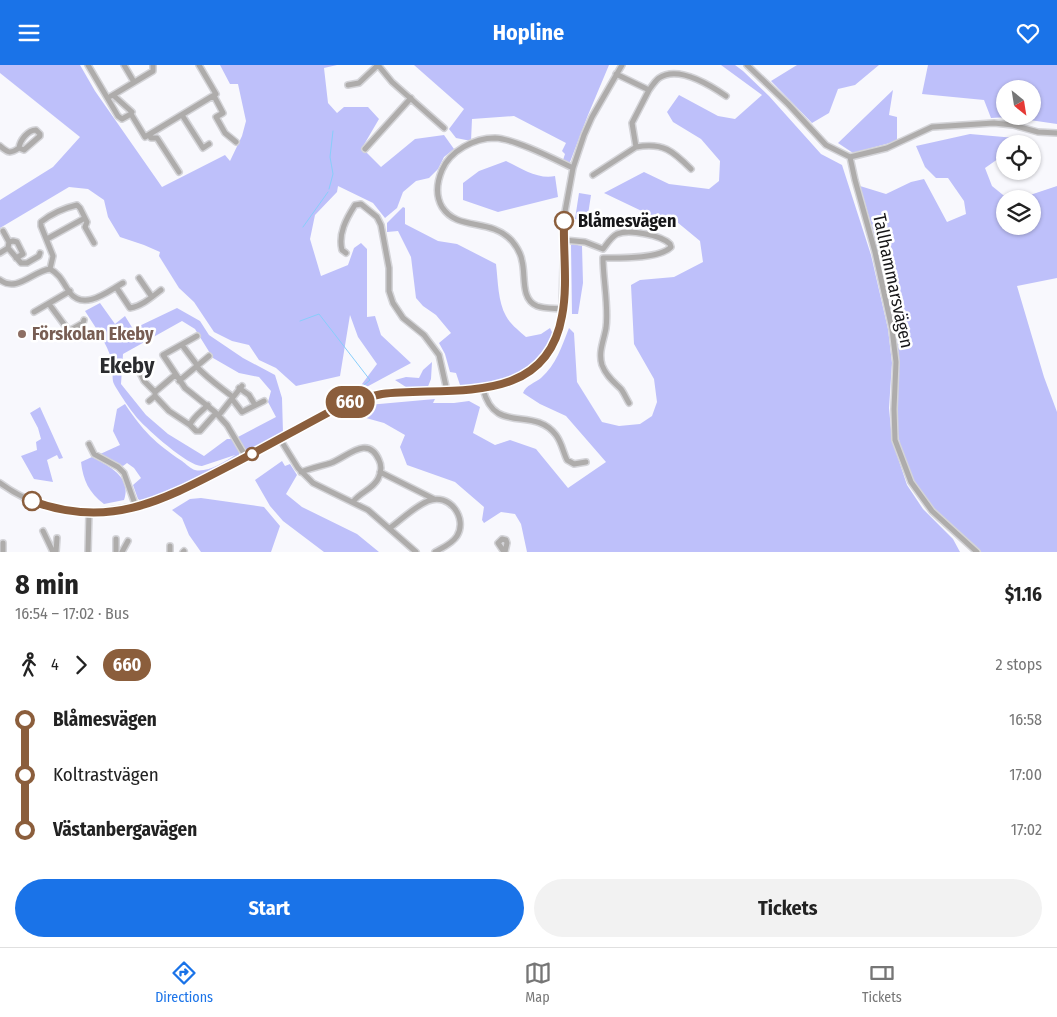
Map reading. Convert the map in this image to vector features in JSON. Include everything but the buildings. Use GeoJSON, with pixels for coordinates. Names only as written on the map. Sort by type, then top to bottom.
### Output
{"type":"FeatureCollection","features":[{"type":"Feature","properties":{"kind":"street"},"geometry":{"type":"LineString","coordinates":[[88,65],[110,96],[118,116],[122,119],[131,113]]}},
{"type":"Feature","properties":{"kind":"street"},"geometry":{"type":"LineString","coordinates":[[124,65],[134,82]]}},
{"type":"Feature","properties":{"kind":"street"},"geometry":{"type":"LineString","coordinates":[[110,96],[153,71],[153,65]]}},
{"type":"Feature","properties":{"kind":"street"},"geometry":{"type":"LineString","coordinates":[[199,65],[216,95],[214,96],[223,113],[216,117],[225,133],[236,142]]}},
{"type":"Feature","properties":{"kind":"street"},"geometry":{"type":"LineString","coordinates":[[348,85],[359,83],[378,65],[392,82],[444,128]]}},
{"type":"Feature","properties":{"kind":"street"},"geometry":{"type":"LineString","coordinates":[[0,483],[26,499],[45,506],[89,513],[136,507],[172,495],[335,409],[356,400],[386,394],[484,389],[509,383],[521,377],[537,365],[552,345],[558,332],[563,309],[564,217],[573,168],[592,117],[622,65]]}},
{"type":"Feature","properties":{"kind":"street"},"geometry":{"type":"LineString","coordinates":[[748,65],[826,145],[850,157],[887,148],[932,127],[994,123],[1057,133]]}},
{"type":"Feature","properties":{"kind":"street"},"geometry":{"type":"LineString","coordinates":[[636,147],[632,123],[649,90],[661,76],[672,73],[705,82],[726,96]]}},
{"type":"Feature","properties":{"kind":"street"},"geometry":{"type":"LineString","coordinates":[[616,74],[649,90]]}},
{"type":"Feature","properties":{"kind":"street"},"geometry":{"type":"LineString","coordinates":[[110,96],[131,113],[145,137],[214,96]]}},
{"type":"Feature","properties":{"kind":"street"},"geometry":{"type":"LineString","coordinates":[[366,149],[411,98]]}},
{"type":"Feature","properties":{"kind":"street"},"geometry":{"type":"LineString","coordinates":[[182,115],[203,148],[209,144]]}},
{"type":"Feature","properties":{"kind":"street"},"geometry":{"type":"LineString","coordinates":[[149,135],[151,139],[157,138],[179,173]]}},
{"type":"Feature","properties":{"kind":"street"},"geometry":{"type":"LineString","coordinates":[[563,309],[539,307],[532,303],[526,293],[520,253],[512,242],[495,229],[461,221],[449,215],[440,202],[437,186],[444,167],[454,154],[473,142],[485,139],[495,138],[509,141],[573,168]]}},
{"type":"Feature","properties":{"kind":"street"},"geometry":{"type":"LineString","coordinates":[[596,172],[636,147],[654,145],[666,148],[680,157],[691,169]]}},
{"type":"Feature","properties":{"kind":"street"},"geometry":{"type":"LineString","coordinates":[[1,150],[12,153],[19,148]]}},
{"type":"Feature","properties":{"kind":"street","name":"Tallhammarsvägen"},"geometry":{"type":"LineString","coordinates":[[850,157],[875,252],[892,329],[896,362],[895,440],[911,482],[932,511],[977,552]]}},
{"type":"Feature","properties":{"kind":"street"},"geometry":{"type":"LineString","coordinates":[[346,253],[342,250],[340,240],[344,225],[355,205],[361,204],[376,217],[381,225],[393,303],[403,318],[424,335],[439,355],[447,391]]}},
{"type":"Feature","properties":{"kind":"street"},"geometry":{"type":"LineString","coordinates":[[50,269],[52,256],[41,222],[62,209],[77,205],[85,217],[87,222],[85,227],[94,243]]}},
{"type":"Feature","properties":{"kind":"street"},"geometry":{"type":"LineString","coordinates":[[46,237],[85,217]]}},
{"type":"Feature","properties":{"kind":"street"},"geometry":{"type":"LineString","coordinates":[[2,231],[9,242],[8,248],[21,263],[25,264],[39,257],[40,253]]}},
{"type":"Feature","properties":{"kind":"street"},"geometry":{"type":"LineString","coordinates":[[603,258],[658,255],[665,253],[671,247],[668,241],[657,237],[624,232],[612,238],[603,249],[602,277],[607,317],[601,347],[602,365],[607,375],[622,391],[629,403]]}},
{"type":"Feature","properties":{"kind":"street"},"geometry":{"type":"LineString","coordinates":[[564,240],[585,242],[603,249]]}},
{"type":"Feature","properties":{"kind":"street"},"geometry":{"type":"LineString","coordinates":[[9,242],[17,242],[23,254],[16,258]]}},
{"type":"Feature","properties":{"kind":"street"},"geometry":{"type":"LineString","coordinates":[[0,253],[8,248]]}},
{"type":"Feature","properties":{"kind":"street"},"geometry":{"type":"LineString","coordinates":[[0,280],[6,284],[18,284],[39,272],[50,269],[59,275],[76,298],[83,300],[91,300],[122,283]]}},
{"type":"Feature","properties":{"kind":"street"},"geometry":{"type":"LineString","coordinates":[[139,277],[152,297]]}},
{"type":"Feature","properties":{"kind":"street"},"geometry":{"type":"LineString","coordinates":[[116,287],[130,309],[161,290]]}},
{"type":"Feature","properties":{"kind":"street"},"geometry":{"type":"LineString","coordinates":[[34,312],[70,291]]}},
{"type":"Feature","properties":{"kind":"street"},"geometry":{"type":"LineString","coordinates":[[49,304],[69,331],[84,323],[84,320]]}},
{"type":"Feature","properties":{"kind":"street"},"geometry":{"type":"LineString","coordinates":[[197,336],[162,355],[179,381],[193,396],[218,414],[227,425],[246,457]]}},
{"type":"Feature","properties":{"kind":"street"},"geometry":{"type":"LineString","coordinates":[[182,345],[196,366],[210,381],[218,385],[232,398],[242,412],[264,401]]}},
{"type":"Feature","properties":{"kind":"street"},"geometry":{"type":"LineString","coordinates":[[179,381],[209,356]]}},
{"type":"Feature","properties":{"kind":"street"},"geometry":{"type":"LineString","coordinates":[[137,367],[144,381],[169,411],[196,431],[200,431],[218,414],[241,387],[255,405]]}},
{"type":"Feature","properties":{"kind":"street"},"geometry":{"type":"LineString","coordinates":[[149,401],[175,375]]}},
{"type":"Feature","properties":{"kind":"street"},"geometry":{"type":"LineString","coordinates":[[484,389],[488,404],[496,413],[544,425],[556,435],[570,463],[586,462]]}},
{"type":"Feature","properties":{"kind":"street"},"geometry":{"type":"LineString","coordinates":[[190,425],[190,422],[200,415],[208,405]]}},
{"type":"Feature","properties":{"kind":"street"},"geometry":{"type":"LineString","coordinates":[[280,439],[302,472],[313,483],[353,501],[375,515],[416,552]]}},
{"type":"Feature","properties":{"kind":"street"},"geometry":{"type":"LineString","coordinates":[[89,444],[94,454],[118,467],[124,473],[136,507]]}},
{"type":"Feature","properties":{"kind":"street"},"geometry":{"type":"LineString","coordinates":[[302,472],[329,464],[356,449],[372,450],[380,461],[378,480],[372,487],[353,501]]}},
{"type":"Feature","properties":{"kind":"street"},"geometry":{"type":"LineString","coordinates":[[380,472],[434,499],[439,499],[449,504],[458,512],[461,520],[456,537],[435,552]]}},
{"type":"Feature","properties":{"kind":"street"},"geometry":{"type":"LineString","coordinates":[[390,529],[408,513],[434,499]]}},
{"type":"Feature","properties":{"kind":"street"},"geometry":{"type":"LineString","coordinates":[[88,552],[89,513]]}},
{"type":"Feature","properties":{"kind":"street"},"geometry":{"type":"LineString","coordinates":[[43,531],[55,552]]}},
{"type":"Feature","properties":{"kind":"street"},"geometry":{"type":"LineString","coordinates":[[55,552],[57,538]]}},
{"type":"Feature","properties":{"kind":"street"},"geometry":{"type":"LineString","coordinates":[[116,539],[116,552]]}},
{"type":"Feature","properties":{"kind":"street"},"geometry":{"type":"LineString","coordinates":[[963,539],[969,552]]}},
{"type":"Feature","properties":{"kind":"street"},"geometry":{"type":"LineString","coordinates":[[122,552],[128,541]]}},
{"type":"Feature","properties":{"kind":"street"},"geometry":{"type":"LineString","coordinates":[[3,543],[3,552]]}},
{"type":"Feature","properties":{"kind":"street"},"geometry":{"type":"LineString","coordinates":[[170,545],[170,552]]}},
{"type":"Feature","properties":{"kind":"shaded area"},"geometry":{"type":"Polygon","coordinates":[[[0,65],[80,65],[95,91],[162,187],[225,155],[230,161],[242,136],[246,121],[238,84],[230,84],[220,65],[337,65],[324,68],[328,103],[337,113],[344,107],[368,107],[379,119],[362,148],[381,167],[415,139],[444,135],[454,149],[444,157],[438,169],[429,178],[416,181],[403,192],[397,208],[385,218],[373,203],[338,186],[337,192],[315,215],[310,239],[321,276],[348,265],[354,248],[361,243],[367,249],[367,317],[375,316],[381,335],[411,363],[361,390],[359,388],[377,364],[358,337],[350,315],[340,376],[296,386],[276,368],[259,360],[249,345],[232,341],[214,332],[194,302],[179,288],[159,256],[160,252],[120,237],[108,217],[104,200],[88,189],[69,187],[0,228],[0,200],[53,167],[80,137],[0,73],[0,65]]]}},
{"type":"Feature","properties":{"kind":"shaded area"},"geometry":{"type":"Polygon","coordinates":[[[414,65],[609,65],[570,162],[567,163],[563,160],[565,154],[562,151],[566,143],[514,116],[472,119],[471,141],[456,138],[449,129],[464,109],[414,65]]]}},
{"type":"Feature","properties":{"kind":"shaded area"},"geometry":{"type":"Polygon","coordinates":[[[721,65],[735,65],[743,71],[769,96],[821,154],[842,165],[871,255],[888,329],[892,363],[889,408],[892,440],[907,485],[923,509],[953,539],[960,552],[527,552],[521,524],[515,514],[501,512],[484,523],[482,520],[484,507],[455,482],[407,465],[400,447],[405,435],[384,423],[348,413],[368,405],[435,399],[433,403],[469,401],[480,407],[473,433],[495,445],[510,440],[536,449],[568,488],[606,462],[566,416],[540,404],[523,393],[526,388],[541,378],[551,367],[569,328],[574,333],[577,382],[602,422],[619,426],[640,424],[652,416],[657,402],[654,379],[634,344],[631,285],[640,280],[674,277],[703,262],[700,241],[677,222],[648,214],[604,193],[644,172],[669,184],[709,189],[719,181],[720,161],[701,139],[673,122],[667,112],[679,95],[718,116],[735,119],[762,95],[721,65]]]}},
{"type":"Feature","properties":{"kind":"shaded area"},"geometry":{"type":"Polygon","coordinates":[[[797,65],[879,65],[855,85],[838,89],[829,113],[812,123],[771,81],[797,65]]]}},
{"type":"Feature","properties":{"kind":"shaded area"},"geometry":{"type":"Polygon","coordinates":[[[928,65],[1057,65],[1057,124],[1041,122],[1041,80],[996,80],[996,118],[991,118],[984,100],[922,94],[928,65]]]}},
{"type":"Feature","properties":{"kind":"shaded area"},"geometry":{"type":"Polygon","coordinates":[[[893,90],[889,115],[897,117],[897,141],[853,153],[838,143],[893,90]]]}},
{"type":"Feature","properties":{"kind":"shaded area"},"geometry":{"type":"Polygon","coordinates":[[[970,134],[996,136],[996,160],[985,168],[992,186],[997,190],[996,235],[1041,235],[1041,191],[1057,186],[1057,278],[1017,286],[1044,377],[1057,412],[1057,552],[981,552],[933,510],[917,487],[901,450],[896,409],[899,364],[895,328],[882,267],[860,186],[886,194],[911,182],[924,179],[947,222],[966,214],[964,201],[948,178],[936,178],[925,167],[916,146],[970,134]]]}},
{"type":"Feature","properties":{"kind":"shaded area"},"geometry":{"type":"Polygon","coordinates":[[[506,161],[536,175],[555,176],[558,197],[498,212],[463,200],[463,183],[479,171],[506,161]]]}},
{"type":"Feature","properties":{"kind":"shaded area"},"geometry":{"type":"Polygon","coordinates":[[[579,193],[591,195],[587,221],[575,219],[579,193]]]}},
{"type":"Feature","properties":{"kind":"shaded area"},"geometry":{"type":"Polygon","coordinates":[[[403,207],[405,208],[405,224],[438,241],[457,244],[496,264],[503,310],[510,322],[526,337],[541,334],[550,328],[554,336],[543,354],[533,364],[514,376],[494,383],[460,385],[456,373],[450,372],[445,354],[439,343],[451,333],[436,315],[423,306],[416,298],[411,257],[398,231],[387,232],[387,223],[403,207]]]}},
{"type":"Feature","properties":{"kind":"shaded area"},"geometry":{"type":"Polygon","coordinates":[[[571,245],[582,246],[583,283],[578,314],[572,314],[571,245]]]}},
{"type":"Feature","properties":{"kind":"shaded area"},"geometry":{"type":"Polygon","coordinates":[[[100,303],[115,324],[125,316],[133,329],[177,308],[200,321],[209,335],[243,358],[275,375],[282,398],[283,433],[247,453],[238,437],[276,417],[268,402],[271,391],[259,377],[239,373],[213,358],[195,329],[182,321],[123,354],[121,384],[146,415],[168,434],[204,456],[227,439],[232,439],[239,452],[239,457],[165,495],[144,501],[138,499],[133,485],[141,478],[134,468],[127,463],[123,466],[98,455],[120,445],[113,431],[117,409],[125,404],[150,436],[193,469],[205,470],[221,464],[235,455],[202,466],[196,465],[169,447],[138,419],[114,384],[113,364],[110,354],[85,311],[100,303]]]}},
{"type":"Feature","properties":{"kind":"shaded area"},"geometry":{"type":"Polygon","coordinates":[[[432,362],[431,379],[427,389],[409,389],[395,380],[406,377],[419,378],[423,370],[432,362]]]}},
{"type":"Feature","properties":{"kind":"shaded area"},"geometry":{"type":"Polygon","coordinates":[[[40,407],[63,458],[59,459],[57,455],[47,460],[53,482],[34,479],[21,456],[37,450],[36,442],[41,439],[38,428],[30,413],[40,407]]]}},
{"type":"Feature","properties":{"kind":"shaded area"},"geometry":{"type":"Polygon","coordinates":[[[92,457],[112,468],[122,479],[126,492],[124,500],[104,504],[91,491],[83,475],[81,462],[92,457]]]}},
{"type":"Feature","properties":{"kind":"shaded area"},"geometry":{"type":"Polygon","coordinates":[[[282,461],[285,466],[290,464],[297,475],[286,494],[302,507],[357,534],[379,552],[324,552],[283,521],[270,506],[255,480],[282,461]]]}},
{"type":"Feature","properties":{"kind":"shaded area"},"geometry":{"type":"Polygon","coordinates":[[[201,498],[264,507],[280,526],[271,552],[201,552],[189,535],[182,518],[172,510],[190,499],[201,498]]]}},
{"type":"Feature","properties":{"kind":"waterway"},"geometry":{"type":"LineString","coordinates":[[329,189],[333,174],[330,157],[333,131]]}},
{"type":"Feature","properties":{"kind":"waterway"},"geometry":{"type":"LineString","coordinates":[[303,227],[328,192]]}},
{"type":"Feature","properties":{"kind":"waterway"},"geometry":{"type":"LineString","coordinates":[[300,321],[319,314],[370,380],[352,395]]}},
{"type":"Feature","properties":{"kind":"bus line","name":"660"},"geometry":{"type":"LineString","coordinates":[[32,501],[45,506],[89,513],[136,507],[172,495],[335,409],[356,400],[386,394],[484,389],[497,387],[521,377],[543,358],[558,332],[563,309],[564,221]]}},
{"type":"Feature","properties":{"kind":"place","name":"Blåmesvägen"},"geometry":{"type":"Point","coordinates":[564,221]}},
{"type":"Feature","properties":{"kind":"place","name":"Förskolan Ekeby"},"geometry":{"type":"Point","coordinates":[22,334]}},
{"type":"Feature","properties":{"kind":"district","name":"Ekeby"},"geometry":{"type":"Point","coordinates":[127,365]}}]}
